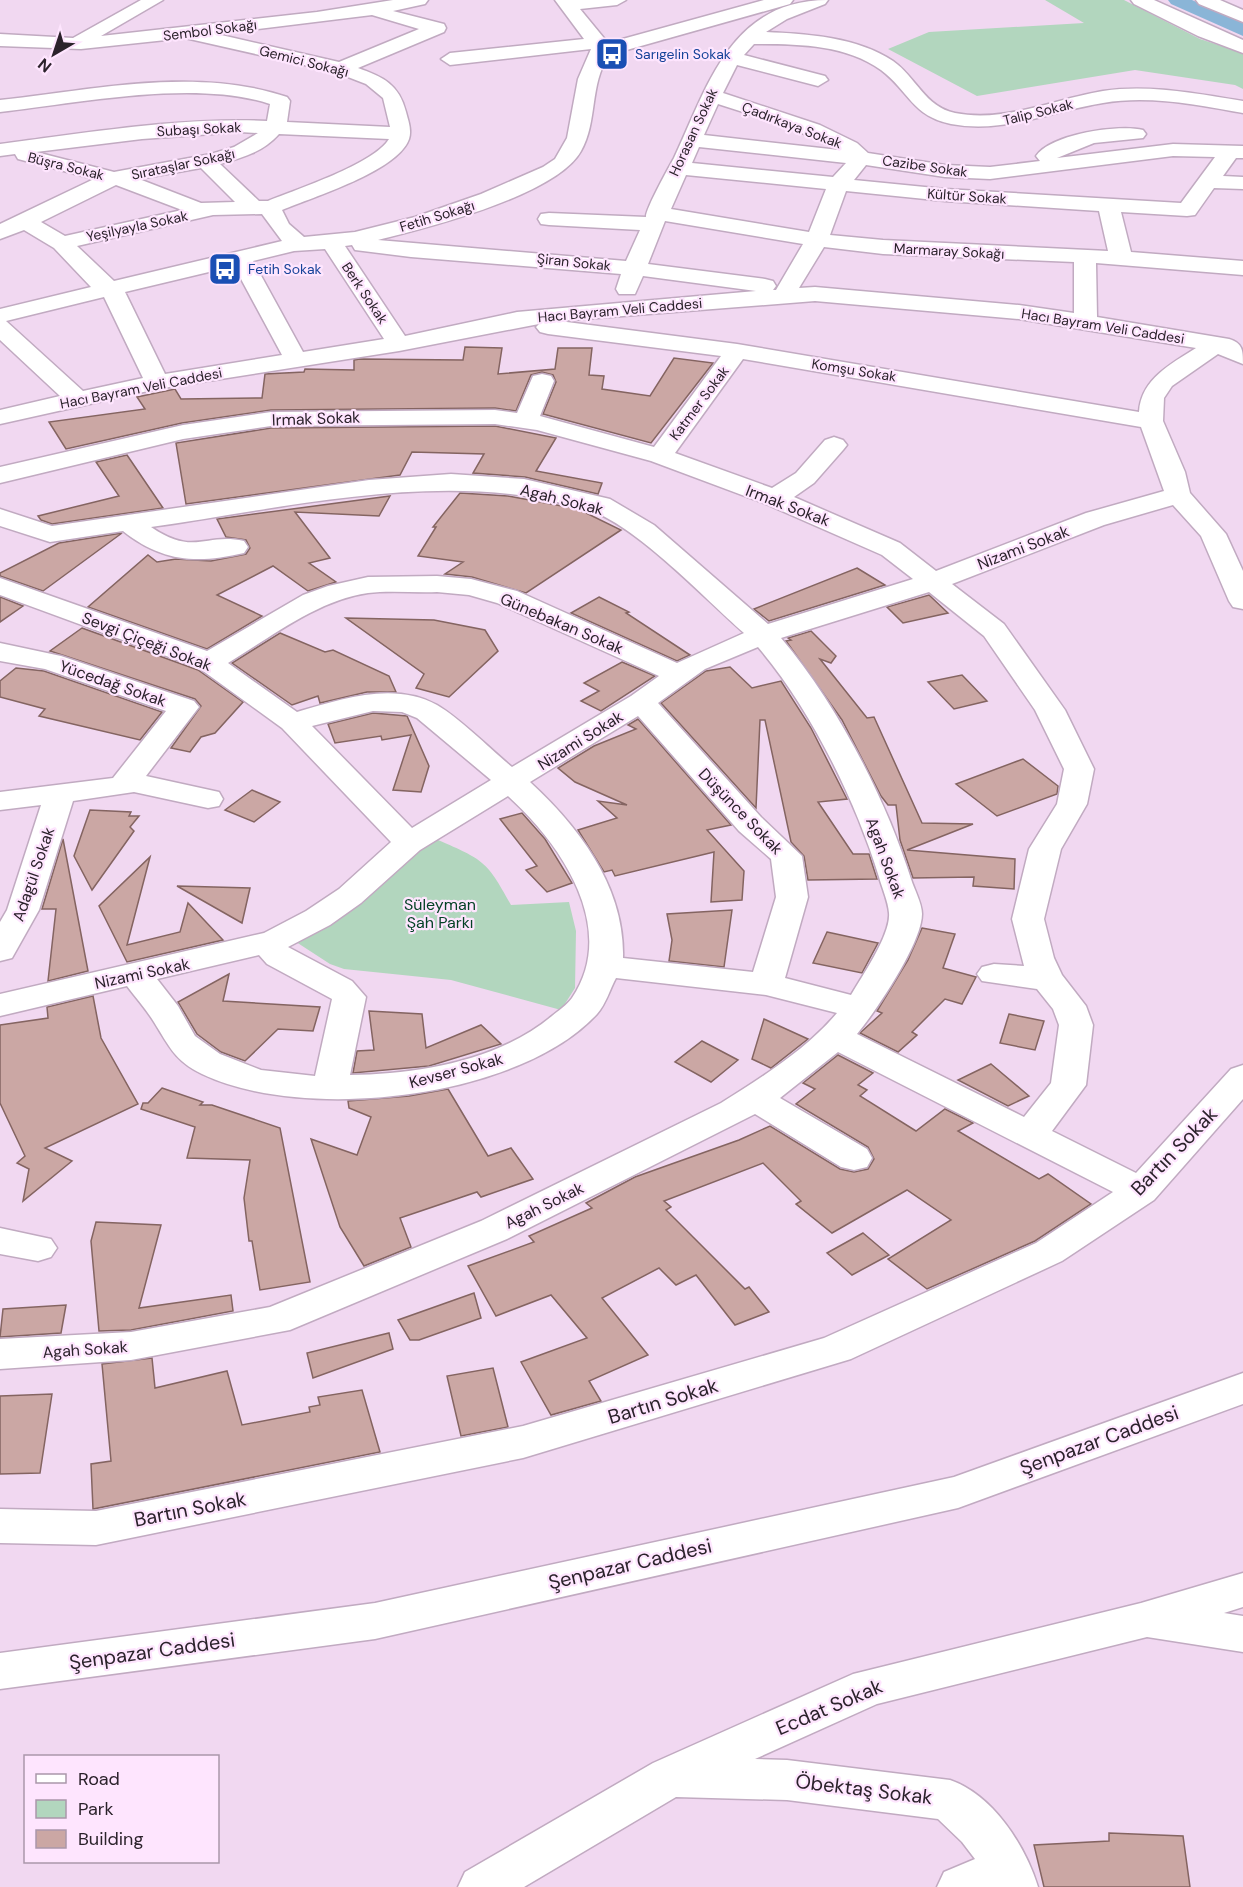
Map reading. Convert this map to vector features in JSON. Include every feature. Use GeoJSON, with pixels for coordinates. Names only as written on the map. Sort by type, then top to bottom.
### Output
{"type":"FeatureCollection","features":[{"type":"Feature","properties":{"kind":"street"},"geometry":{"type":"LineString","coordinates":[[72,43],[154,0]]}},
{"type":"Feature","properties":{"kind":"street","name":"Sembol Sokağı"},"geometry":{"type":"LineString","coordinates":[[0,40],[72,43],[186,33],[370,11],[419,0]]}},
{"type":"Feature","properties":{"kind":"street"},"geometry":{"type":"LineString","coordinates":[[566,2],[617,0]]}},
{"type":"Feature","properties":{"kind":"street"},"geometry":{"type":"LineString","coordinates":[[450,59],[600,47],[784,0]]}},
{"type":"Feature","properties":{"kind":"street","name":"Horasan Sokak"},"geometry":{"type":"LineString","coordinates":[[620,308],[654,219],[730,58],[763,25],[819,0]]}},
{"type":"Feature","properties":{"kind":"street"},"geometry":{"type":"LineString","coordinates":[[1140,0],[1205,32],[1243,47]]}},
{"type":"Feature","properties":{"kind":"street"},"geometry":{"type":"LineString","coordinates":[[1205,0],[1243,17]]}},
{"type":"Feature","properties":{"kind":"street"},"geometry":{"type":"LineString","coordinates":[[566,2],[600,47]]}},
{"type":"Feature","properties":{"kind":"street"},"geometry":{"type":"LineString","coordinates":[[342,68],[437,28],[370,11]]}},
{"type":"Feature","properties":{"kind":"street","name":"Gemici Sokağı"},"geometry":{"type":"LineString","coordinates":[[186,33],[342,68],[373,80],[392,96],[398,114],[399,133]]}},
{"type":"Feature","properties":{"kind":"street","name":"Talip Sokak"},"geometry":{"type":"LineString","coordinates":[[749,38],[801,39],[846,48],[887,66],[920,105],[950,118],[995,122],[1015,119],[1078,101],[1126,94],[1146,94],[1243,107]]}},
{"type":"Feature","properties":{"kind":"street","name":"Fetih Sokağı"},"geometry":{"type":"LineString","coordinates":[[0,316],[240,257],[300,244],[331,242],[421,222],[479,204],[534,180],[561,164],[572,151],[580,131],[581,99],[588,72],[600,47]]}},
{"type":"Feature","properties":{"kind":"street"},"geometry":{"type":"LineString","coordinates":[[730,58],[766,65],[818,80]]}},
{"type":"Feature","properties":{"kind":"street"},"geometry":{"type":"LineString","coordinates":[[0,106],[198,88],[238,90],[267,94],[280,101],[279,119],[275,127]]}},
{"type":"Feature","properties":{"kind":"street","name":"Çadırkaya Sokak"},"geometry":{"type":"LineString","coordinates":[[711,96],[823,134],[855,150],[861,158],[838,185],[817,240],[787,290]]}},
{"type":"Feature","properties":{"kind":"street","name":"Subaşı Sokak"},"geometry":{"type":"LineString","coordinates":[[0,150],[186,129],[275,127],[399,133]]}},
{"type":"Feature","properties":{"kind":"street","name":"Sırataşlar Sokağı"},"geometry":{"type":"LineString","coordinates":[[0,232],[26,222],[114,178],[211,160],[241,151],[275,127]]}},
{"type":"Feature","properties":{"kind":"street"},"geometry":{"type":"LineString","coordinates":[[186,129],[211,160],[272,217],[287,236],[300,244]]}},
{"type":"Feature","properties":{"kind":"street"},"geometry":{"type":"LineString","coordinates":[[262,208],[373,164],[390,153],[399,133]]}},
{"type":"Feature","properties":{"kind":"street"},"geometry":{"type":"LineString","coordinates":[[1025,169],[1073,142],[1102,134],[1136,134]]}},
{"type":"Feature","properties":{"kind":"street"},"geometry":{"type":"LineString","coordinates":[[1035,139],[1073,142]]}},
{"type":"Feature","properties":{"kind":"street","name":"Cazibe Sokak"},"geometry":{"type":"LineString","coordinates":[[692,140],[861,158],[966,173],[1025,169],[1173,150],[1236,152]]}},
{"type":"Feature","properties":{"kind":"street","name":"Büşra Sokak"},"geometry":{"type":"LineString","coordinates":[[0,150],[114,178],[181,204],[212,211],[262,208]]}},
{"type":"Feature","properties":{"kind":"street","name":"Kültür Sokak"},"geometry":{"type":"LineString","coordinates":[[677,168],[945,195],[1187,210],[1209,181],[1236,152]]}},
{"type":"Feature","properties":{"kind":"street"},"geometry":{"type":"LineString","coordinates":[[1209,181],[1243,183]]}},
{"type":"Feature","properties":{"kind":"street"},"geometry":{"type":"LineString","coordinates":[[1108,204],[1121,258]]}},
{"type":"Feature","properties":{"kind":"street","name":"Yeşilyayla Sokak"},"geometry":{"type":"LineString","coordinates":[[62,243],[212,211]]}},
{"type":"Feature","properties":{"kind":"street","name":"Marmaray Sokağı"},"geometry":{"type":"LineString","coordinates":[[549,219],[654,219],[884,247],[1121,258],[1243,268]]}},
{"type":"Feature","properties":{"kind":"street"},"geometry":{"type":"LineString","coordinates":[[26,222],[62,243],[99,282],[112,289],[157,382]]}},
{"type":"Feature","properties":{"kind":"street","name":"Şiran Sokak"},"geometry":{"type":"LineString","coordinates":[[331,242],[415,251],[540,258],[711,277],[815,294]]}},
{"type":"Feature","properties":{"kind":"street","name":"Berk Sokak"},"geometry":{"type":"LineString","coordinates":[[331,242],[399,344]]}},
{"type":"Feature","properties":{"kind":"street"},"geometry":{"type":"LineString","coordinates":[[240,257],[296,360]]}},
{"type":"Feature","properties":{"kind":"street"},"geometry":{"type":"LineString","coordinates":[[1085,258],[1086,322]]}},
{"type":"Feature","properties":{"kind":"street","name":"Hacı Bayram Veli Caddesi"},"geometry":{"type":"LineString","coordinates":[[0,417],[157,382],[262,388],[296,360],[399,344],[517,320],[620,308],[815,294],[1019,312],[1217,344],[1243,357]]}},
{"type":"Feature","properties":{"kind":"street","name":"Komşu Sokak"},"geometry":{"type":"LineString","coordinates":[[517,320],[555,329],[737,351],[1151,421]]}},
{"type":"Feature","properties":{"kind":"street"},"geometry":{"type":"LineString","coordinates":[[0,327],[31,359],[78,399]]}},
{"type":"Feature","properties":{"kind":"street"},"geometry":{"type":"LineString","coordinates":[[1243,348],[1217,344],[1163,381],[1152,398],[1151,421],[1172,472],[1178,495],[1213,534],[1243,601]]}},
{"type":"Feature","properties":{"kind":"street","name":"Katmer Sokak"},"geometry":{"type":"LineString","coordinates":[[660,456],[737,351]]}},
{"type":"Feature","properties":{"kind":"street"},"geometry":{"type":"LineString","coordinates":[[526,421],[542,381]]}},
{"type":"Feature","properties":{"kind":"street","name":"Irmak Sokak"},"geometry":{"type":"LineString","coordinates":[[0,475],[183,432],[271,419],[451,416],[526,421],[660,456],[775,498],[891,549],[994,630],[1050,710],[1079,769],[1072,804],[1045,849],[1028,919],[1037,958],[1047,979],[1069,1006],[1076,1025],[1068,1086],[1030,1134]]}},
{"type":"Feature","properties":{"kind":"street"},"geometry":{"type":"LineString","coordinates":[[775,498],[805,478],[834,445]]}},
{"type":"Feature","properties":{"kind":"street","name":"Agah Sokak"},"geometry":{"type":"LineString","coordinates":[[0,517],[50,534],[369,488],[451,482],[524,487],[601,505],[645,531],[763,635],[787,663],[841,750],[888,856],[906,914],[894,952],[860,1008],[836,1036],[734,1111],[494,1230],[276,1320],[131,1346],[0,1354]]}},
{"type":"Feature","properties":{"kind":"street","name":"Nizami Sokak"},"geometry":{"type":"LineString","coordinates":[[0,1005],[267,944],[318,918],[350,896],[410,843],[641,702],[695,663],[763,635],[932,582],[1095,519],[1178,495]]}},
{"type":"Feature","properties":{"kind":"street"},"geometry":{"type":"LineString","coordinates":[[128,522],[166,548],[176,552],[235,547]]}},
{"type":"Feature","properties":{"kind":"street","name":"Günebakan Sokak"},"geometry":{"type":"LineString","coordinates":[[209,662],[313,601],[338,592],[368,585],[437,584],[471,587],[507,597],[679,674]]}},
{"type":"Feature","properties":{"kind":"street","name":"Sevgi Çiçeği Sokak"},"geometry":{"type":"LineString","coordinates":[[0,586],[209,662],[292,723],[410,843]]}},
{"type":"Feature","properties":{"kind":"street","name":"Yücedağ Sokak"},"geometry":{"type":"LineString","coordinates":[[0,652],[51,662],[184,707],[127,781]]}},
{"type":"Feature","properties":{"kind":"street","name":"Kevser Sokak"},"geometry":{"type":"LineString","coordinates":[[136,975],[171,1021],[182,1043],[215,1067],[264,1082],[330,1089],[374,1088],[428,1079],[482,1066],[522,1051],[568,1024],[589,1002],[605,966],[606,940],[591,877],[569,840],[512,782],[423,709],[378,700],[292,723]]}},
{"type":"Feature","properties":{"kind":"street","name":"Düşünce Sokak"},"geometry":{"type":"LineString","coordinates":[[641,702],[750,824],[786,856],[792,897],[766,984]]}},
{"type":"Feature","properties":{"kind":"street"},"geometry":{"type":"LineString","coordinates":[[0,801],[123,786],[127,781],[208,799]]}},
{"type":"Feature","properties":{"kind":"street","name":"Adagül Sokak"},"geometry":{"type":"LineString","coordinates":[[0,951],[23,910],[60,794]]}},
{"type":"Feature","properties":{"kind":"street"},"geometry":{"type":"LineString","coordinates":[[267,944],[279,957],[340,988],[349,997],[330,1089]]}},
{"type":"Feature","properties":{"kind":"street"},"geometry":{"type":"LineString","coordinates":[[605,966],[766,984],[860,1008]]}},
{"type":"Feature","properties":{"kind":"street"},"geometry":{"type":"LineString","coordinates":[[994,974],[1047,979]]}},
{"type":"Feature","properties":{"kind":"street"},"geometry":{"type":"LineString","coordinates":[[836,1036],[1141,1191]]}},
{"type":"Feature","properties":{"kind":"street","name":"Bartın Sokak"},"geometry":{"type":"LineString","coordinates":[[0,1526],[96,1528],[534,1439],[837,1349],[1049,1252],[1141,1191],[1243,1077]]}},
{"type":"Feature","properties":{"kind":"street"},"geometry":{"type":"LineString","coordinates":[[754,1098],[854,1158]]}},
{"type":"Feature","properties":{"kind":"street"},"geometry":{"type":"LineString","coordinates":[[0,1242],[39,1248]]}},
{"type":"Feature","properties":{"kind":"street","name":"Şenpazar Caddesi"},"geometry":{"type":"LineString","coordinates":[[0,1671],[375,1621],[946,1494],[1243,1388]]}},
{"type":"Feature","properties":{"kind":"street"},"geometry":{"type":"LineString","coordinates":[[1147,1619],[1243,1590]]}},
{"type":"Feature","properties":{"kind":"street","name":"Ecdat Sokak"},"geometry":{"type":"LineString","coordinates":[[482,1887],[669,1777],[869,1687],[1147,1619],[1243,1634]]}},
{"type":"Feature","properties":{"kind":"street","name":"Öbektaş Sokak"},"geometry":{"type":"LineString","coordinates":[[669,1777],[787,1780],[950,1800],[980,1827],[1011,1877]]}},
{"type":"Feature","properties":{"kind":"street"},"geometry":{"type":"LineString","coordinates":[[961,1887],[1011,1877]]}},
{"type":"Feature","properties":{"kind":"green space"},"geometry":{"type":"Polygon","coordinates":[[[1045,0],[1124,0],[1200,39],[1243,53],[1243,89],[1235,85],[1135,70],[977,96],[888,49],[929,32],[1084,23],[1045,0]]]}},
{"type":"Feature","properties":{"kind":"green space","name":"Süleyman Şah Parkı"},"geometry":{"type":"Polygon","coordinates":[[[438,840],[465,852],[483,864],[496,879],[511,905],[569,902],[576,931],[575,988],[561,1010],[451,980],[344,969],[330,964],[290,938],[416,850],[438,840]]]}},
{"type":"Feature","properties":{"kind":"building"},"geometry":{"type":"Polygon","coordinates":[[[465,347],[502,348],[498,374],[555,369],[558,348],[592,348],[589,375],[604,376],[602,389],[650,396],[674,358],[713,363],[651,443],[543,414],[556,382],[553,375],[542,372],[531,375],[516,411],[495,408],[271,410],[182,423],[66,449],[49,422],[145,409],[137,397],[175,389],[181,399],[262,398],[265,374],[304,372],[305,369],[354,370],[354,360],[360,359],[463,360],[465,347]]]}},
{"type":"Feature","properties":{"kind":"building"},"geometry":{"type":"Polygon","coordinates":[[[495,426],[556,438],[536,471],[602,483],[598,494],[525,477],[473,473],[484,454],[412,452],[400,475],[186,504],[176,443],[271,428],[495,426]]]}},
{"type":"Feature","properties":{"kind":"building"},"geometry":{"type":"Polygon","coordinates":[[[127,455],[163,508],[52,524],[41,520],[38,516],[119,496],[96,462],[127,455]]]}},
{"type":"Feature","properties":{"kind":"building"},"geometry":{"type":"Polygon","coordinates":[[[460,493],[508,496],[578,509],[621,530],[526,593],[472,577],[445,574],[463,562],[418,556],[436,527],[433,527],[460,493]]]}},
{"type":"Feature","properties":{"kind":"building"},"geometry":{"type":"Polygon","coordinates":[[[390,496],[379,516],[295,512],[330,558],[309,563],[336,582],[308,591],[273,566],[217,595],[262,616],[207,649],[88,607],[148,555],[157,562],[176,559],[211,561],[246,554],[250,548],[246,540],[226,537],[217,519],[390,496]]]}},
{"type":"Feature","properties":{"kind":"building"},"geometry":{"type":"Polygon","coordinates":[[[122,533],[43,591],[0,576],[0,573],[59,543],[122,533]]]}},
{"type":"Feature","properties":{"kind":"building"},"geometry":{"type":"Polygon","coordinates":[[[857,568],[885,585],[769,621],[754,609],[857,568]]]}},
{"type":"Feature","properties":{"kind":"building"},"geometry":{"type":"Polygon","coordinates":[[[929,595],[948,613],[903,623],[887,607],[929,595]]]}},
{"type":"Feature","properties":{"kind":"building"},"geometry":{"type":"Polygon","coordinates":[[[0,597],[23,606],[0,622],[0,597]]]}},
{"type":"Feature","properties":{"kind":"building"},"geometry":{"type":"Polygon","coordinates":[[[599,597],[629,612],[626,613],[690,655],[677,661],[571,613],[599,597]]]}},
{"type":"Feature","properties":{"kind":"building"},"geometry":{"type":"Polygon","coordinates":[[[346,618],[434,620],[485,630],[498,651],[449,697],[416,688],[424,674],[346,618]]]}},
{"type":"Feature","properties":{"kind":"building"},"geometry":{"type":"Polygon","coordinates":[[[82,628],[198,670],[243,702],[215,733],[201,737],[190,752],[171,748],[201,706],[195,699],[50,651],[82,628]]]}},
{"type":"Feature","properties":{"kind":"building"},"geometry":{"type":"Polygon","coordinates":[[[811,631],[836,656],[831,663],[820,659],[867,718],[874,717],[922,823],[973,824],[907,850],[1015,859],[1014,889],[973,886],[974,877],[913,878],[900,840],[896,805],[888,805],[881,796],[842,720],[786,641],[791,640],[788,638],[811,631]]]}},
{"type":"Feature","properties":{"kind":"building"},"geometry":{"type":"Polygon","coordinates":[[[280,633],[325,652],[333,650],[389,676],[396,692],[367,692],[320,703],[318,696],[292,705],[232,663],[280,633]]]}},
{"type":"Feature","properties":{"kind":"building"},"geometry":{"type":"Polygon","coordinates":[[[622,662],[655,676],[601,711],[581,701],[599,691],[584,683],[622,662]]]}},
{"type":"Feature","properties":{"kind":"building"},"geometry":{"type":"Polygon","coordinates":[[[730,667],[752,688],[781,681],[811,728],[847,799],[818,802],[853,854],[869,854],[877,879],[808,880],[804,856],[791,842],[765,720],[760,720],[756,808],[661,703],[706,671],[730,667]]]}},
{"type":"Feature","properties":{"kind":"building"},"geometry":{"type":"Polygon","coordinates":[[[16,668],[44,671],[162,712],[140,740],[39,716],[45,709],[0,697],[0,681],[16,668]]]}},
{"type":"Feature","properties":{"kind":"building"},"geometry":{"type":"Polygon","coordinates":[[[962,675],[987,701],[954,709],[928,682],[962,675]]]}},
{"type":"Feature","properties":{"kind":"building"},"geometry":{"type":"Polygon","coordinates":[[[373,713],[407,716],[429,766],[421,792],[393,790],[411,735],[382,740],[381,736],[335,743],[328,724],[373,713]]]}},
{"type":"Feature","properties":{"kind":"building"},"geometry":{"type":"Polygon","coordinates":[[[638,719],[731,825],[707,830],[744,871],[742,900],[711,902],[714,852],[615,876],[612,870],[604,872],[578,830],[617,818],[598,801],[627,805],[575,782],[558,768],[594,746],[636,729],[628,725],[638,719]]]}},
{"type":"Feature","properties":{"kind":"building"},"geometry":{"type":"Polygon","coordinates":[[[1023,759],[1058,786],[1057,794],[997,816],[956,784],[1023,759]]]}},
{"type":"Feature","properties":{"kind":"building"},"geometry":{"type":"Polygon","coordinates":[[[252,790],[280,802],[254,822],[225,810],[252,790]]]}},
{"type":"Feature","properties":{"kind":"building"},"geometry":{"type":"Polygon","coordinates":[[[90,810],[131,812],[129,816],[139,816],[130,827],[134,831],[92,890],[74,856],[90,810]]]}},
{"type":"Feature","properties":{"kind":"building"},"geometry":{"type":"Polygon","coordinates":[[[522,813],[545,839],[572,883],[547,892],[526,870],[537,866],[500,819],[522,813]]]}},
{"type":"Feature","properties":{"kind":"building"},"geometry":{"type":"Polygon","coordinates":[[[63,839],[88,971],[48,981],[56,909],[42,909],[63,839]]]}},
{"type":"Feature","properties":{"kind":"building"},"geometry":{"type":"Polygon","coordinates":[[[150,857],[127,945],[180,932],[188,903],[223,940],[127,962],[99,906],[150,857]]]}},
{"type":"Feature","properties":{"kind":"building"},"geometry":{"type":"Polygon","coordinates":[[[177,886],[250,888],[242,923],[177,886]]]}},
{"type":"Feature","properties":{"kind":"building"},"geometry":{"type":"Polygon","coordinates":[[[732,910],[724,967],[669,961],[672,940],[667,914],[732,910]]]}},
{"type":"Feature","properties":{"kind":"building"},"geometry":{"type":"Polygon","coordinates":[[[922,928],[955,934],[943,968],[976,977],[962,1004],[945,999],[912,1032],[917,1035],[898,1052],[860,1033],[882,1013],[877,1011],[908,960],[922,928]]]}},
{"type":"Feature","properties":{"kind":"building"},"geometry":{"type":"Polygon","coordinates":[[[827,932],[878,943],[862,973],[813,963],[827,932]]]}},
{"type":"Feature","properties":{"kind":"building"},"geometry":{"type":"Polygon","coordinates":[[[229,974],[223,1001],[320,1007],[313,1031],[278,1029],[245,1061],[221,1052],[197,1034],[178,1002],[229,974]]]}},
{"type":"Feature","properties":{"kind":"building"},"geometry":{"type":"Polygon","coordinates":[[[93,996],[101,1038],[138,1104],[45,1148],[72,1161],[23,1201],[29,1169],[17,1163],[25,1156],[0,1103],[0,1025],[48,1018],[47,1007],[93,996]]]}},
{"type":"Feature","properties":{"kind":"building"},"geometry":{"type":"Polygon","coordinates":[[[369,1011],[422,1014],[426,1048],[481,1025],[501,1044],[429,1066],[353,1073],[357,1051],[374,1050],[369,1011]]]}},
{"type":"Feature","properties":{"kind":"building"},"geometry":{"type":"Polygon","coordinates":[[[1009,1014],[1044,1021],[1035,1050],[1000,1043],[1009,1014]]]}},
{"type":"Feature","properties":{"kind":"building"},"geometry":{"type":"Polygon","coordinates":[[[764,1019],[808,1039],[771,1068],[752,1059],[764,1019]]]}},
{"type":"Feature","properties":{"kind":"building"},"geometry":{"type":"Polygon","coordinates":[[[702,1041],[738,1060],[711,1082],[675,1062],[702,1041]]]}},
{"type":"Feature","properties":{"kind":"building"},"geometry":{"type":"Polygon","coordinates":[[[838,1055],[873,1073],[858,1085],[867,1090],[860,1096],[916,1131],[945,1109],[973,1123],[958,1131],[1039,1179],[1048,1174],[1091,1204],[1035,1241],[927,1289],[888,1259],[951,1220],[907,1190],[832,1233],[796,1204],[801,1201],[763,1163],[664,1201],[671,1207],[666,1210],[745,1289],[749,1287],[769,1312],[735,1325],[696,1275],[676,1285],[659,1268],[602,1298],[648,1355],[589,1381],[601,1401],[551,1415],[521,1362],[587,1338],[551,1295],[496,1316],[468,1266],[534,1242],[529,1236],[592,1208],[586,1203],[635,1177],[739,1140],[770,1126],[840,1169],[854,1172],[868,1169],[874,1159],[868,1147],[796,1104],[815,1089],[803,1083],[838,1055]]]}},
{"type":"Feature","properties":{"kind":"building"},"geometry":{"type":"Polygon","coordinates":[[[991,1064],[1029,1096],[1008,1106],[958,1080],[991,1064]]]}},
{"type":"Feature","properties":{"kind":"building"},"geometry":{"type":"Polygon","coordinates":[[[162,1088],[203,1102],[200,1105],[212,1105],[280,1128],[310,1282],[260,1290],[252,1241],[249,1241],[244,1198],[250,1160],[187,1158],[195,1127],[141,1109],[143,1103],[148,1103],[162,1088]]]}},
{"type":"Feature","properties":{"kind":"building"},"geometry":{"type":"Polygon","coordinates":[[[448,1089],[488,1156],[511,1148],[533,1179],[481,1197],[477,1192],[400,1218],[411,1247],[364,1266],[340,1227],[311,1139],[357,1155],[371,1117],[349,1108],[348,1101],[409,1096],[448,1089]]]}},
{"type":"Feature","properties":{"kind":"building"},"geometry":{"type":"Polygon","coordinates":[[[96,1222],[161,1225],[139,1308],[231,1295],[233,1311],[131,1330],[99,1331],[91,1241],[96,1222]]]}},
{"type":"Feature","properties":{"kind":"building"},"geometry":{"type":"Polygon","coordinates":[[[863,1233],[889,1255],[852,1275],[827,1253],[863,1233]]]}},
{"type":"Feature","properties":{"kind":"building"},"geometry":{"type":"Polygon","coordinates":[[[474,1293],[481,1318],[419,1340],[410,1340],[398,1320],[474,1293]]]}},
{"type":"Feature","properties":{"kind":"building"},"geometry":{"type":"Polygon","coordinates":[[[66,1305],[61,1333],[0,1337],[3,1309],[66,1305]]]}},
{"type":"Feature","properties":{"kind":"building"},"geometry":{"type":"Polygon","coordinates":[[[389,1333],[393,1349],[313,1378],[307,1353],[389,1333]]]}},
{"type":"Feature","properties":{"kind":"building"},"geometry":{"type":"Polygon","coordinates":[[[152,1358],[155,1388],[227,1371],[242,1425],[310,1412],[309,1407],[320,1405],[318,1397],[362,1390],[380,1452],[93,1509],[91,1464],[111,1461],[102,1364],[152,1358]]]}},
{"type":"Feature","properties":{"kind":"building"},"geometry":{"type":"Polygon","coordinates":[[[493,1368],[508,1427],[461,1436],[447,1376],[493,1368]]]}},
{"type":"Feature","properties":{"kind":"building"},"geometry":{"type":"Polygon","coordinates":[[[52,1394],[40,1473],[0,1474],[0,1396],[52,1394]]]}},
{"type":"Feature","properties":{"kind":"building"},"geometry":{"type":"Polygon","coordinates":[[[1109,1833],[1183,1836],[1190,1887],[1044,1887],[1034,1845],[1109,1841],[1109,1833]]]}},
{"type":"Feature","properties":{"kind":"waterway"},"geometry":{"type":"LineString","coordinates":[[1177,0],[1243,30]]}},
{"type":"Feature","properties":{"kind":"place","name":"Sarıgelin Sokak"},"geometry":{"type":"Point","coordinates":[612,54]}},
{"type":"Feature","properties":{"kind":"place","name":"Fetih Sokak"},"geometry":{"type":"Point","coordinates":[225,269]}}]}
